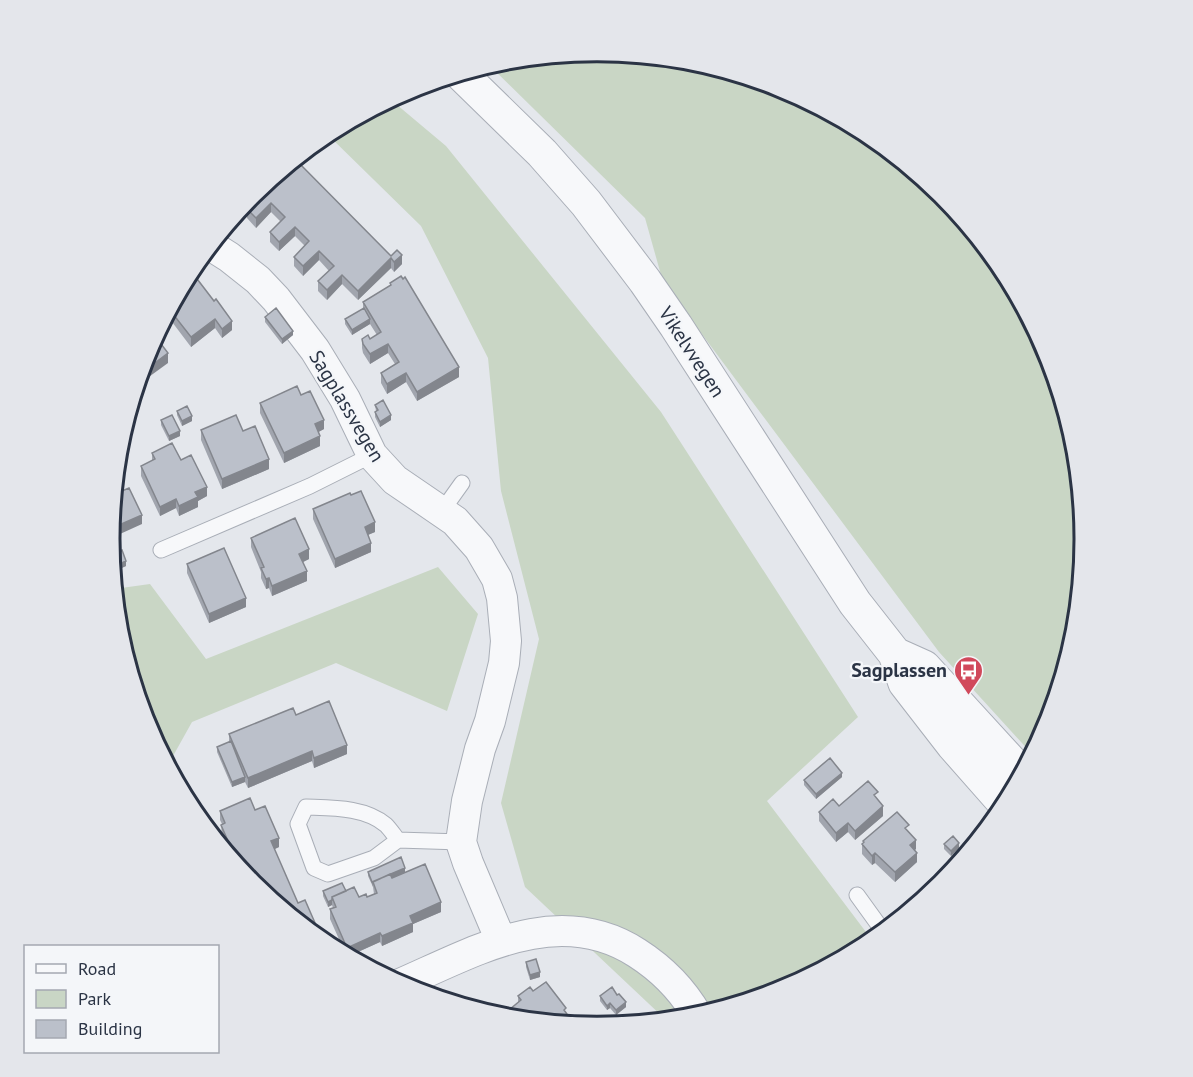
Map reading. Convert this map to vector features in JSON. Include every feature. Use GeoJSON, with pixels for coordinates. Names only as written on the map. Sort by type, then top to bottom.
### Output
{"type":"FeatureCollection","features":[{"type":"Feature","properties":{"kind":"street","name":"Vikelvvegen"},"geometry":{"type":"LineString","coordinates":[[467,80],[549,162],[586,203],[638,272],[676,326],[855,603],[896,654],[904,683],[952,745],[998,796]]}},
{"type":"Feature","properties":{"kind":"street","name":"Sagplassvegen"},"geometry":{"type":"LineString","coordinates":[[217,249],[258,280],[290,316],[315,350],[345,399],[372,454],[395,480],[455,521],[479,548],[497,579],[502,598],[506,641],[504,663],[467,801],[461,842],[501,941]]}},
{"type":"Feature","properties":{"kind":"street","name":"Vikelvvegen"},"geometry":{"type":"LineString","coordinates":[[896,654],[924,667],[1015,767]]}},
{"type":"Feature","properties":{"kind":"street"},"geometry":{"type":"LineString","coordinates":[[413,978],[501,941],[538,932],[569,930],[588,932],[615,941],[655,965],[667,975],[691,1006]]}},
{"type":"Feature","properties":{"kind":"lane"},"geometry":{"type":"LineString","coordinates":[[161,550],[310,486],[372,454]]}},
{"type":"Feature","properties":{"kind":"lane"},"geometry":{"type":"LineString","coordinates":[[442,511],[462,483]]}},
{"type":"Feature","properties":{"kind":"lane"},"geometry":{"type":"LineString","coordinates":[[398,840],[386,825],[374,818],[344,809],[306,807],[298,824],[314,868],[328,874],[374,858],[398,840],[461,842]]}},
{"type":"Feature","properties":{"kind":"lane"},"geometry":{"type":"LineString","coordinates":[[857,895],[878,924]]}},
{"type":"Feature","properties":{"kind":"green space"},"geometry":{"type":"Polygon","coordinates":[[[565,63],[628,63],[690,71],[750,87],[779,98],[835,125],[887,160],[934,201],[975,248],[993,273],[1024,328],[1048,385],[1064,445],[1072,507],[1074,538],[1072,570],[1064,632],[1048,692],[1025,746],[939,652],[663,282],[645,218],[497,72],[565,63]]]}},
{"type":"Feature","properties":{"kind":"green space"},"geometry":{"type":"Polygon","coordinates":[[[398,106],[446,146],[661,412],[858,717],[767,801],[866,932],[835,952],[750,990],[690,1006],[657,1011],[525,887],[501,803],[539,639],[501,491],[488,358],[421,226],[334,140],[358,125],[398,106]]]}},
{"type":"Feature","properties":{"kind":"green space"},"geometry":{"type":"Polygon","coordinates":[[[438,567],[478,614],[447,711],[336,663],[192,722],[173,756],[156,721],[136,662],[123,588],[150,584],[206,659],[438,567]]]}},
{"type":"Feature","properties":{"kind":"building"},"geometry":{"type":"Polygon","coordinates":[[[301,165],[391,256],[397,250],[402,255],[394,262],[391,258],[358,291],[342,275],[327,290],[318,281],[334,266],[319,251],[303,266],[294,257],[309,241],[295,227],[279,242],[270,232],[285,217],[271,203],[256,218],[249,211],[301,165]]]}},
{"type":"Feature","properties":{"kind":"building"},"geometry":{"type":"Polygon","coordinates":[[[401,276],[403,279],[405,277],[459,367],[417,392],[406,373],[387,384],[381,373],[399,362],[388,344],[370,354],[362,339],[368,335],[370,339],[381,332],[363,302],[401,276]]]}},
{"type":"Feature","properties":{"kind":"building"},"geometry":{"type":"Polygon","coordinates":[[[197,278],[232,321],[222,329],[215,319],[191,337],[175,316],[197,278]]]}},
{"type":"Feature","properties":{"kind":"building"},"geometry":{"type":"Polygon","coordinates":[[[276,308],[293,331],[282,339],[265,317],[276,308]]]}},
{"type":"Feature","properties":{"kind":"building"},"geometry":{"type":"Polygon","coordinates":[[[364,308],[370,319],[352,330],[345,319],[364,308]]]}},
{"type":"Feature","properties":{"kind":"building"},"geometry":{"type":"Polygon","coordinates":[[[161,344],[168,353],[153,365],[161,344]]]}},
{"type":"Feature","properties":{"kind":"building"},"geometry":{"type":"Polygon","coordinates":[[[297,386],[301,395],[310,391],[324,420],[315,424],[320,436],[284,453],[260,403],[297,386]]]}},
{"type":"Feature","properties":{"kind":"building"},"geometry":{"type":"Polygon","coordinates":[[[383,400],[391,415],[380,422],[375,412],[378,410],[375,405],[383,400]]]}},
{"type":"Feature","properties":{"kind":"building"},"geometry":{"type":"Polygon","coordinates":[[[187,406],[192,416],[182,421],[177,411],[187,406]]]}},
{"type":"Feature","properties":{"kind":"building"},"geometry":{"type":"Polygon","coordinates":[[[172,415],[180,431],[169,436],[161,420],[172,415]]]}},
{"type":"Feature","properties":{"kind":"building"},"geometry":{"type":"Polygon","coordinates":[[[236,415],[243,431],[255,426],[269,459],[222,479],[201,430],[236,415]]]}},
{"type":"Feature","properties":{"kind":"building"},"geometry":{"type":"Polygon","coordinates":[[[172,443],[181,460],[191,455],[207,487],[195,492],[198,497],[179,506],[176,499],[160,507],[141,466],[155,459],[152,453],[172,443]]]}},
{"type":"Feature","properties":{"kind":"building"},"geometry":{"type":"Polygon","coordinates":[[[129,488],[142,515],[120,524],[123,491],[129,488]]]}},
{"type":"Feature","properties":{"kind":"building"},"geometry":{"type":"Polygon","coordinates":[[[361,491],[375,522],[365,527],[371,543],[335,559],[313,509],[350,493],[351,495],[361,491]]]}},
{"type":"Feature","properties":{"kind":"building"},"geometry":{"type":"Polygon","coordinates":[[[295,518],[309,549],[299,554],[307,571],[272,586],[261,568],[264,567],[251,538],[295,518]]]}},
{"type":"Feature","properties":{"kind":"building"},"geometry":{"type":"Polygon","coordinates":[[[224,548],[246,598],[209,614],[187,564],[224,548]]]}},
{"type":"Feature","properties":{"kind":"building"},"geometry":{"type":"Polygon","coordinates":[[[120,551],[126,561],[121,563],[120,551]]]}},
{"type":"Feature","properties":{"kind":"building"},"geometry":{"type":"Polygon","coordinates":[[[329,701],[347,745],[314,758],[312,751],[248,778],[229,734],[293,708],[296,715],[329,701]]]}},
{"type":"Feature","properties":{"kind":"building"},"geometry":{"type":"Polygon","coordinates":[[[231,741],[245,777],[232,782],[217,747],[231,741]]]}},
{"type":"Feature","properties":{"kind":"building"},"geometry":{"type":"Polygon","coordinates":[[[830,758],[842,773],[816,794],[804,780],[830,758]]]}},
{"type":"Feature","properties":{"kind":"building"},"geometry":{"type":"Polygon","coordinates":[[[868,781],[878,792],[874,795],[883,806],[855,831],[848,823],[836,833],[819,812],[833,799],[839,806],[868,781]]]}},
{"type":"Feature","properties":{"kind":"building"},"geometry":{"type":"Polygon","coordinates":[[[250,798],[255,810],[265,806],[279,838],[271,841],[298,903],[305,900],[315,924],[259,876],[238,853],[228,841],[221,825],[225,823],[220,811],[250,798]]]}},
{"type":"Feature","properties":{"kind":"building"},"geometry":{"type":"Polygon","coordinates":[[[897,812],[909,825],[905,828],[916,840],[910,845],[917,853],[895,872],[875,853],[872,856],[862,844],[897,812]]]}},
{"type":"Feature","properties":{"kind":"building"},"geometry":{"type":"Polygon","coordinates":[[[953,836],[959,843],[951,851],[944,844],[953,836]]]}},
{"type":"Feature","properties":{"kind":"building"},"geometry":{"type":"Polygon","coordinates":[[[401,857],[405,868],[372,882],[368,872],[401,857]]]}},
{"type":"Feature","properties":{"kind":"building"},"geometry":{"type":"Polygon","coordinates":[[[425,864],[441,902],[410,916],[413,923],[382,936],[380,933],[350,947],[345,944],[330,909],[336,907],[332,897],[354,887],[359,897],[366,894],[367,897],[377,893],[373,882],[390,874],[392,878],[425,864]]]}},
{"type":"Feature","properties":{"kind":"building"},"geometry":{"type":"Polygon","coordinates":[[[342,883],[346,891],[332,897],[332,900],[328,902],[323,891],[342,883]]]}},
{"type":"Feature","properties":{"kind":"building"},"geometry":{"type":"Polygon","coordinates":[[[536,959],[540,972],[530,975],[526,962],[536,959]]]}},
{"type":"Feature","properties":{"kind":"building"},"geometry":{"type":"Polygon","coordinates":[[[546,982],[566,1008],[564,1010],[567,1014],[512,1007],[521,1000],[518,996],[530,987],[533,991],[546,982]]]}},
{"type":"Feature","properties":{"kind":"building"},"geometry":{"type":"Polygon","coordinates":[[[612,987],[617,995],[619,994],[626,1002],[616,1010],[610,1003],[607,1006],[600,996],[612,987]]]}},
{"type":"Feature","properties":{"kind":"place","name":"Sagplassen"},"geometry":{"type":"Point","coordinates":[968,696]}}]}
